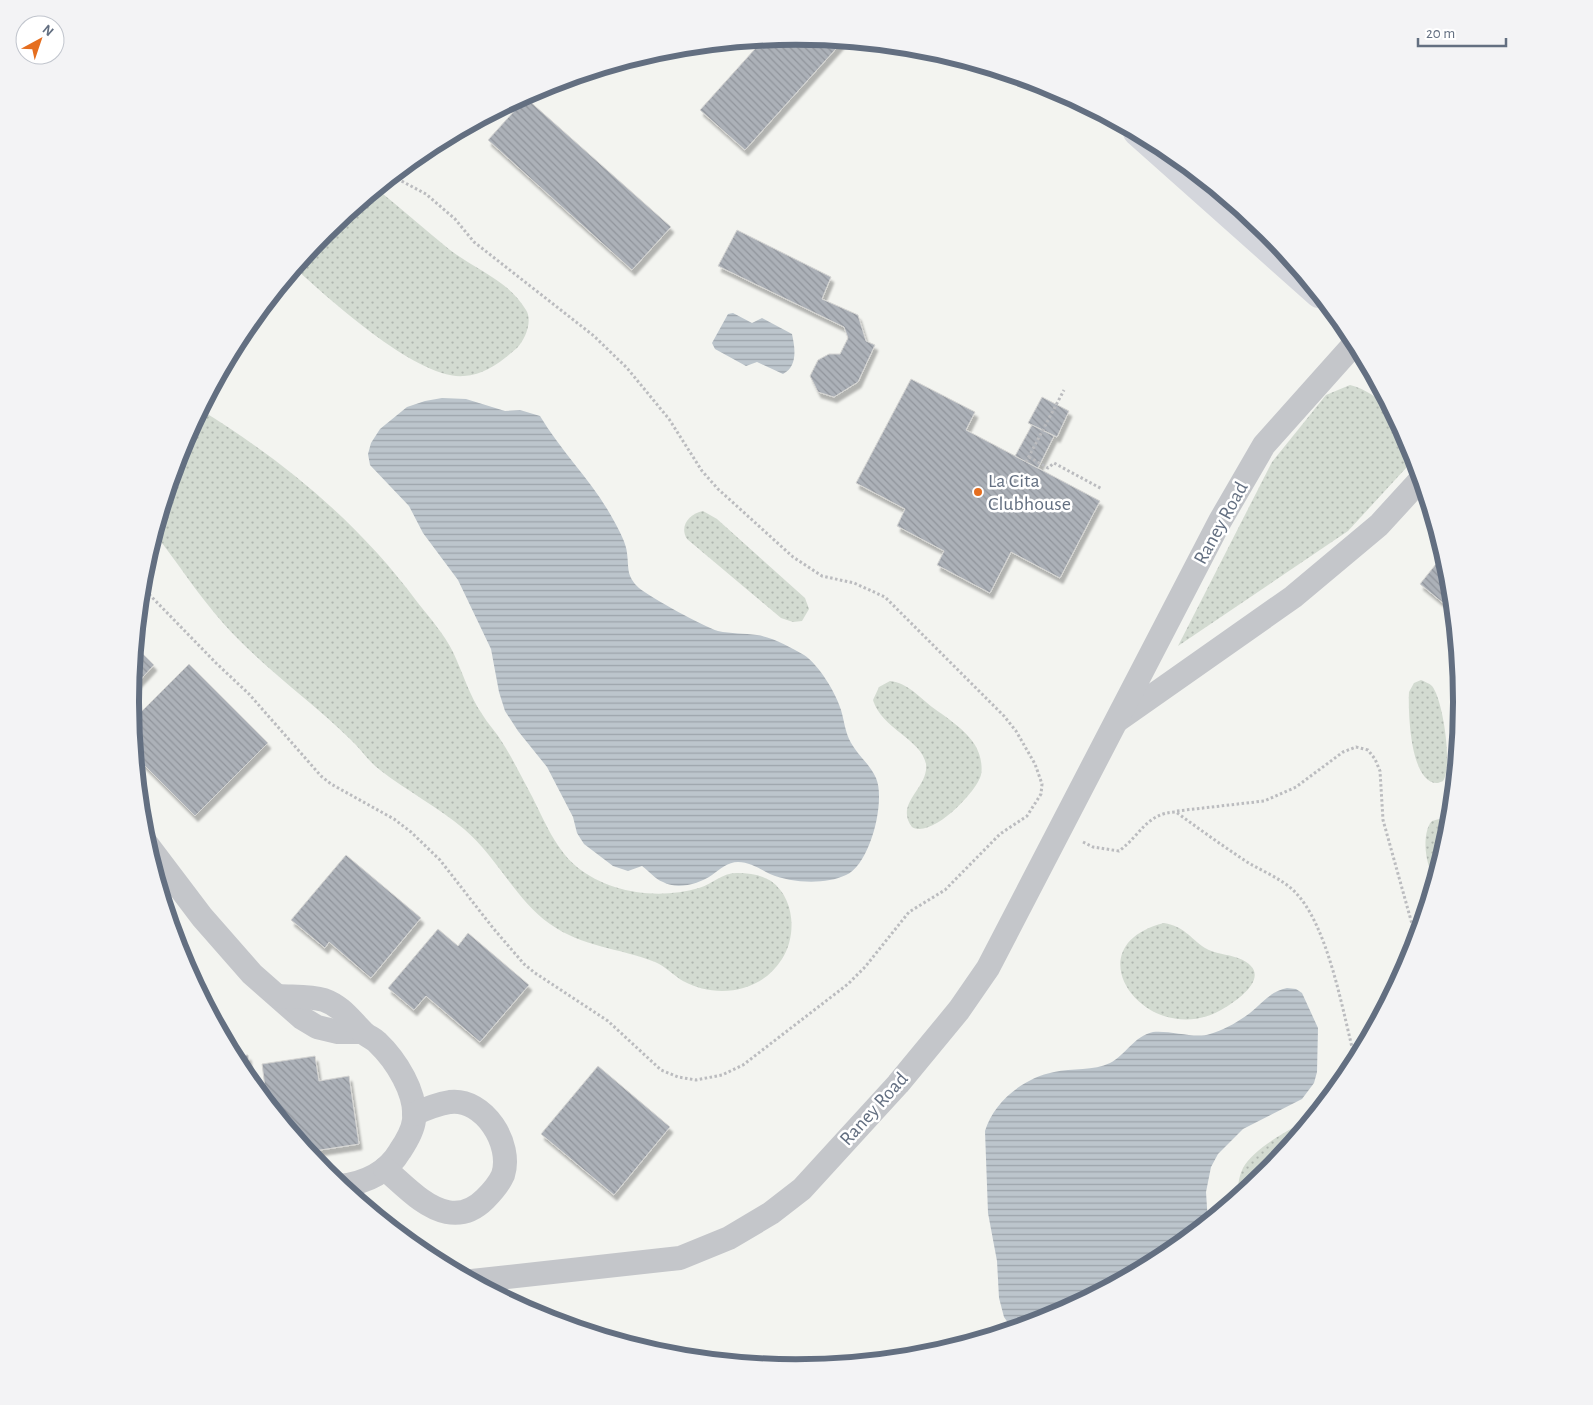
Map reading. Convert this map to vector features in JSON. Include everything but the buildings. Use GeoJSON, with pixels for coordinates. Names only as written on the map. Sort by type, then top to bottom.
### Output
{"type":"FeatureCollection","features":[{"type":"Feature","properties":{"kind":"street"},"geometry":{"type":"LineString","coordinates":[[1172,163],[1291,269]]}},
{"type":"Feature","properties":{"kind":"street","name":"Raney Road"},"geometry":{"type":"LineString","coordinates":[[485,1281],[680,1258],[729,1238],[772,1213],[802,1189],[898,1084],[959,1010],[988,968],[1220,521],[1264,445],[1350,349]]}},
{"type":"Feature","properties":{"kind":"street","name":"Raney Road"},"geometry":{"type":"LineString","coordinates":[[1114,722],[1293,597],[1380,525],[1416,484]]}},
{"type":"Feature","properties":{"kind":"street"},"geometry":{"type":"LineString","coordinates":[[158,859],[202,917],[252,974],[302,1018],[317,1027],[338,1032],[362,1032],[378,1042],[397,1067],[406,1084],[414,1114],[414,1121],[407,1139],[397,1157],[385,1169],[370,1178],[349,1184]]}},
{"type":"Feature","properties":{"kind":"street"},"geometry":{"type":"LineString","coordinates":[[385,1169],[433,1207],[448,1212],[464,1212],[476,1207],[496,1188],[503,1174],[505,1162],[502,1144],[494,1127],[480,1111],[464,1103],[451,1102],[414,1114]]}},
{"type":"Feature","properties":{"kind":"path"},"geometry":{"type":"LineString","coordinates":[[149,595],[260,706],[320,776],[394,819],[440,860],[524,964],[550,984],[608,1021],[661,1070],[678,1077],[696,1080],[722,1075],[743,1065],[848,984],[866,967],[910,912],[945,890],[993,840],[1032,810],[1041,794],[1042,784],[1035,764],[1016,731],[885,597],[854,584],[822,576],[793,557],[718,489],[702,471],[669,419],[627,368],[594,336],[474,242],[455,219],[426,194],[398,179]]}},
{"type":"Feature","properties":{"kind":"path"},"geometry":{"type":"LineString","coordinates":[[1026,462],[1064,390]]}},
{"type":"Feature","properties":{"kind":"path"},"geometry":{"type":"LineString","coordinates":[[1029,457],[1048,468],[1054,463],[1102,490]]}},
{"type":"Feature","properties":{"kind":"path"},"geometry":{"type":"LineString","coordinates":[[1032,810],[1092,847],[1119,850],[1131,842],[1157,815],[1264,801],[1296,787],[1343,752],[1356,747],[1368,750],[1375,759],[1380,771],[1383,820],[1413,929]]}},
{"type":"Feature","properties":{"kind":"path"},"geometry":{"type":"LineString","coordinates":[[1176,812],[1247,861],[1292,889],[1302,901],[1328,955],[1353,1052]]}},
{"type":"Feature","properties":{"kind":"shaded area"},"geometry":{"type":"Polygon","coordinates":[[[382,193],[450,250],[501,283],[519,300],[526,310],[529,319],[523,340],[517,348],[486,370],[464,376],[445,374],[399,352],[329,299],[299,272],[363,208],[382,193]]]}},
{"type":"Feature","properties":{"kind":"shaded area"},"geometry":{"type":"Polygon","coordinates":[[[733,313],[752,323],[762,318],[792,334],[794,356],[788,371],[783,374],[757,362],[746,366],[715,349],[712,343],[728,314],[733,313]]]}},
{"type":"Feature","properties":{"kind":"shaded area"},"geometry":{"type":"Polygon","coordinates":[[[1350,385],[1362,389],[1380,401],[1404,451],[1408,461],[1406,468],[1348,531],[1178,646],[1272,462],[1326,395],[1350,385]]]}},
{"type":"Feature","properties":{"kind":"shaded area"},"geometry":{"type":"Polygon","coordinates":[[[442,398],[466,399],[505,411],[520,410],[540,416],[606,507],[625,545],[630,576],[639,588],[677,611],[711,628],[723,632],[769,638],[804,655],[815,665],[835,696],[849,739],[867,763],[876,778],[879,788],[879,801],[874,831],[869,846],[855,869],[838,878],[808,882],[778,877],[751,864],[734,862],[724,866],[701,881],[675,886],[660,881],[642,866],[628,871],[613,866],[584,844],[577,833],[573,817],[547,767],[518,731],[505,711],[499,692],[491,649],[458,580],[423,533],[409,506],[370,465],[368,454],[371,443],[380,429],[407,407],[442,398]]]}},
{"type":"Feature","properties":{"kind":"shaded area"},"geometry":{"type":"Polygon","coordinates":[[[206,413],[262,451],[319,496],[346,520],[395,574],[437,626],[449,645],[477,707],[515,764],[561,850],[577,867],[604,883],[635,892],[683,892],[699,888],[733,873],[751,874],[767,879],[779,888],[789,907],[791,918],[790,940],[782,959],[773,970],[750,986],[737,990],[709,990],[683,981],[655,962],[575,938],[562,932],[526,903],[476,840],[444,813],[401,785],[368,759],[334,724],[253,654],[205,601],[159,540],[174,491],[189,451],[206,413]]]}},
{"type":"Feature","properties":{"kind":"shaded area"},"geometry":{"type":"Polygon","coordinates":[[[703,511],[717,519],[805,598],[809,609],[802,621],[793,622],[781,618],[687,539],[684,530],[687,521],[693,515],[703,511]]]}},
{"type":"Feature","properties":{"kind":"shaded area"},"geometry":{"type":"Polygon","coordinates":[[[1421,680],[1432,686],[1440,704],[1443,718],[1447,762],[1443,781],[1438,783],[1429,780],[1422,772],[1416,760],[1410,730],[1409,692],[1414,683],[1421,680]]]}},
{"type":"Feature","properties":{"kind":"shaded area"},"geometry":{"type":"Polygon","coordinates":[[[890,681],[908,687],[961,729],[975,745],[981,760],[981,775],[962,803],[941,821],[920,829],[912,827],[907,810],[909,803],[923,781],[926,773],[926,764],[917,748],[877,710],[873,700],[879,687],[890,681]]]}},
{"type":"Feature","properties":{"kind":"shaded area"},"geometry":{"type":"Polygon","coordinates":[[[1443,820],[1432,874],[1427,859],[1426,833],[1432,821],[1443,820]]]}},
{"type":"Feature","properties":{"kind":"shaded area"},"geometry":{"type":"Polygon","coordinates":[[[1164,923],[1182,930],[1209,950],[1238,958],[1249,964],[1254,971],[1251,986],[1245,993],[1221,1010],[1194,1019],[1168,1017],[1146,1007],[1130,991],[1121,972],[1123,952],[1136,935],[1164,923]]]}},
{"type":"Feature","properties":{"kind":"shaded area"},"geometry":{"type":"Polygon","coordinates":[[[1287,988],[1296,989],[1302,993],[1318,1028],[1317,1072],[1314,1083],[1302,1099],[1243,1129],[1218,1154],[1211,1167],[1206,1192],[1208,1215],[1162,1249],[1125,1272],[1048,1310],[1009,1325],[1004,1317],[999,1298],[997,1261],[988,1213],[985,1131],[995,1110],[1021,1085],[1054,1072],[1104,1066],[1116,1060],[1135,1041],[1146,1034],[1167,1032],[1197,1036],[1226,1028],[1241,1020],[1271,995],[1287,988]]]}},
{"type":"Feature","properties":{"kind":"shaded area"},"geometry":{"type":"Polygon","coordinates":[[[1302,1123],[1238,1190],[1240,1176],[1248,1160],[1256,1152],[1302,1123]]]}},
{"type":"Feature","properties":{"kind":"place","name":"La Cita Clubhouse"},"geometry":{"type":"Point","coordinates":[978,492]}}]}
